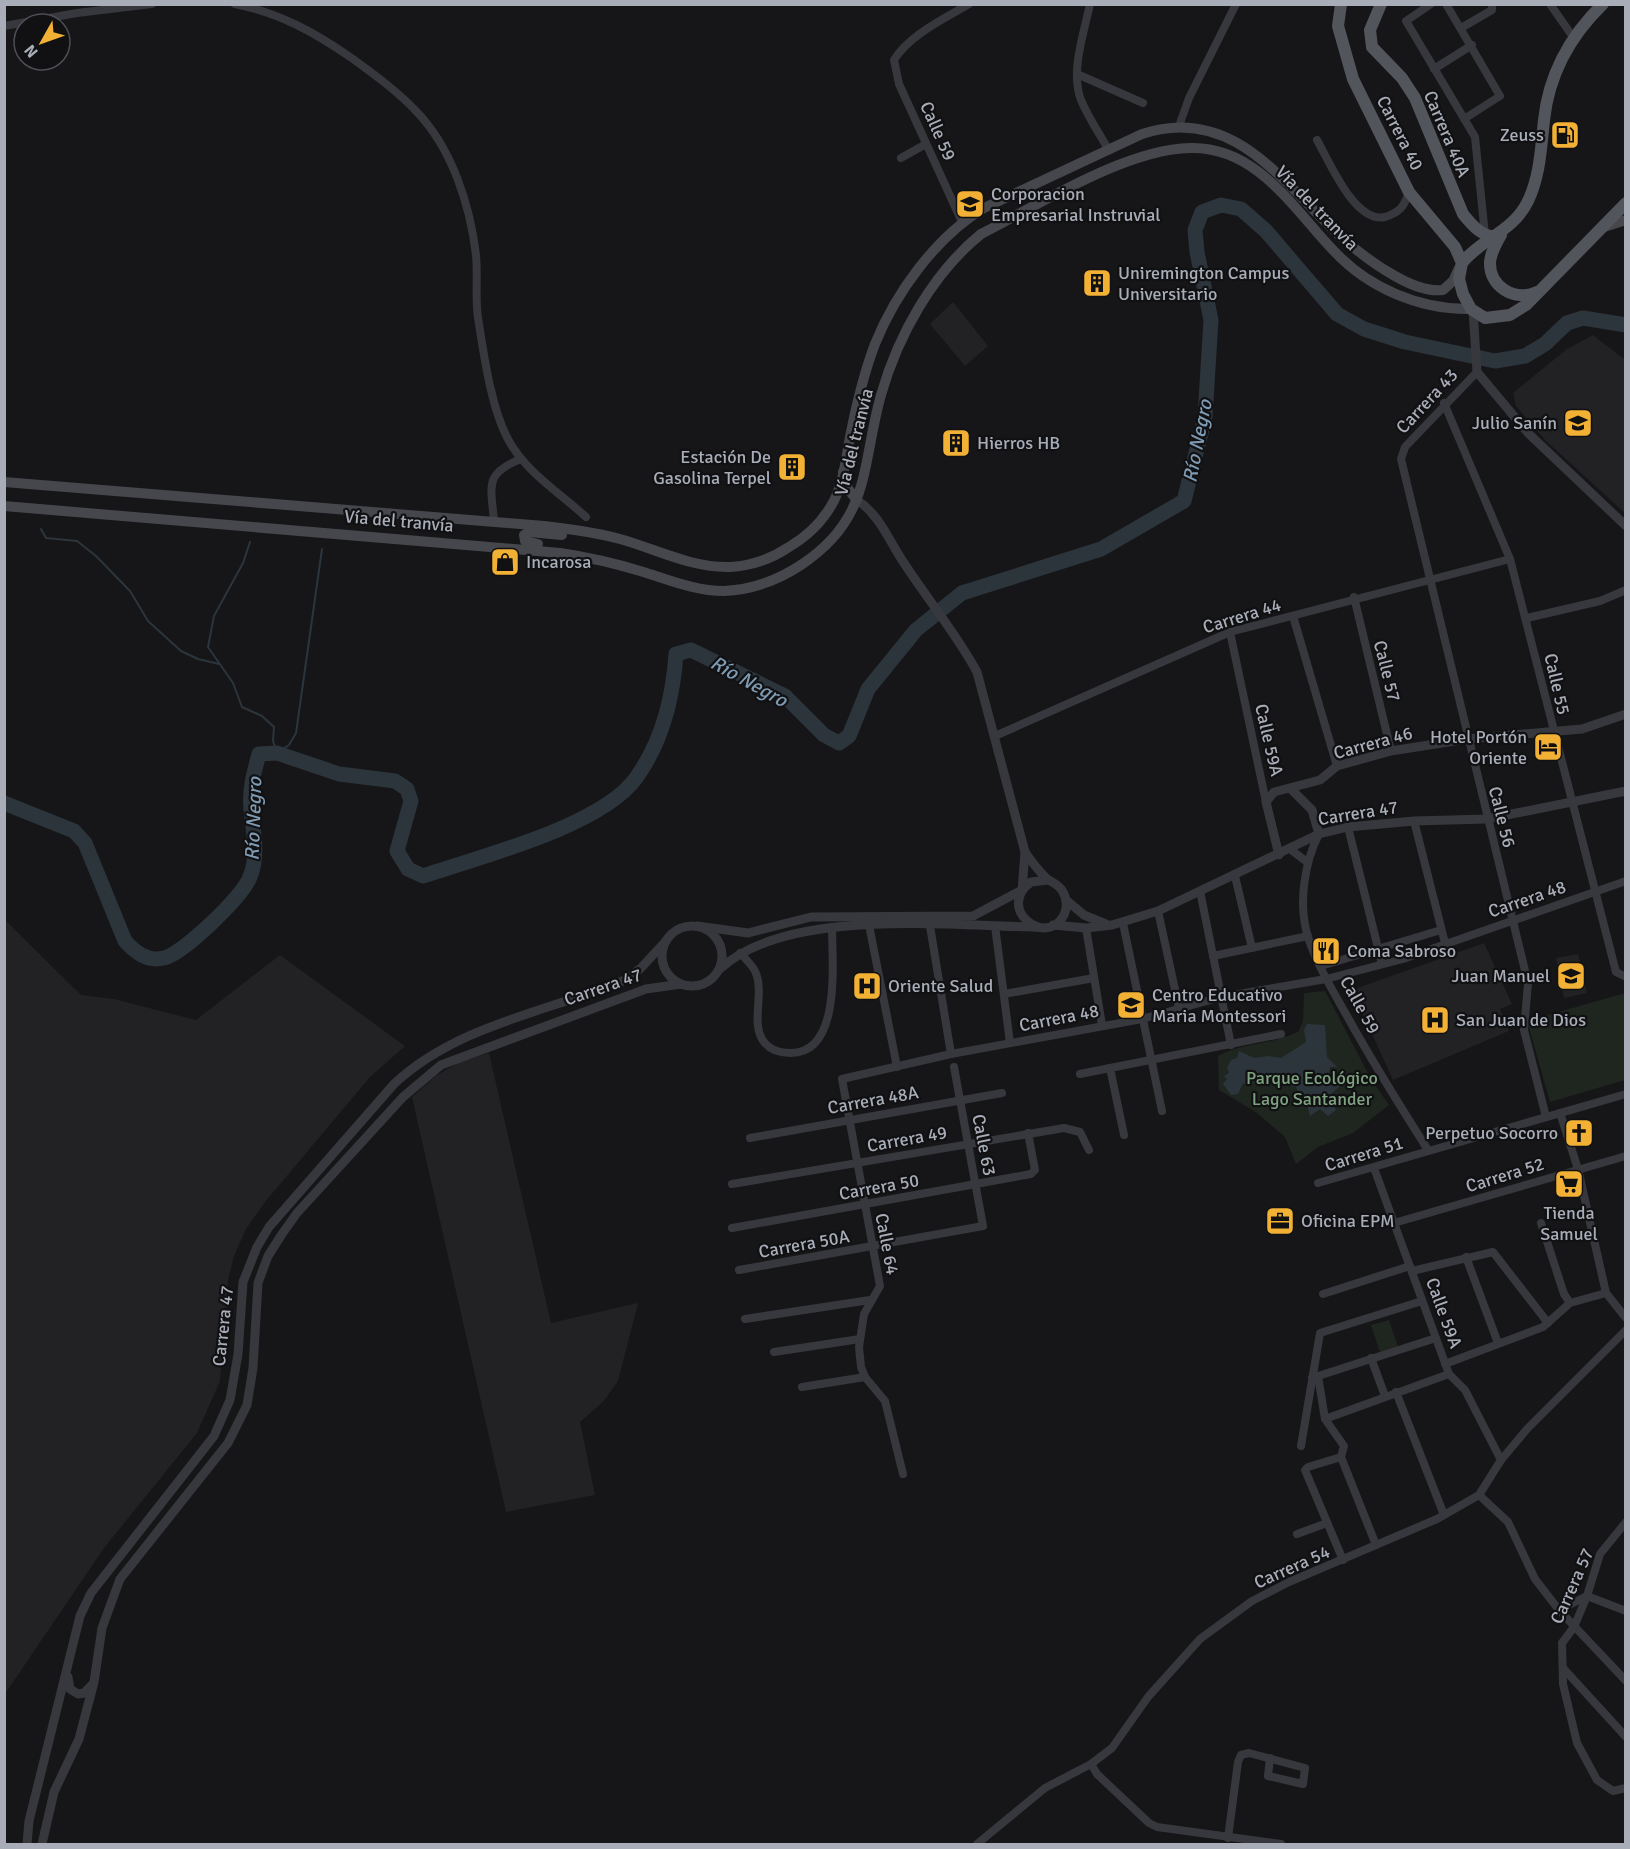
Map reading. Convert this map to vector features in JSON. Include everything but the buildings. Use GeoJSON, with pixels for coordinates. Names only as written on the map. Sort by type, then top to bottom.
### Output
{"type":"FeatureCollection","features":[{"type":"Feature","properties":{"kind":"main road","name":"Carrera 40"},"geometry":{"type":"LineString","coordinates":[[1341,4],[1338,26],[1353,79],[1409,192],[1455,247],[1462,263]]}},
{"type":"Feature","properties":{"kind":"main road","name":"Carrera 40A"},"geometry":{"type":"LineString","coordinates":[[1381,4],[1370,30],[1372,47],[1401,78],[1415,98],[1455,199],[1474,228],[1494,235]]}},
{"type":"Feature","properties":{"kind":"main road"},"geometry":{"type":"LineString","coordinates":[[1603,4],[1573,37],[1560,60],[1550,92],[1535,184],[1517,220],[1494,235],[1462,263],[1459,279],[1463,294],[1472,310],[1485,318],[1501,317],[1518,311],[1626,203]]}},
{"type":"Feature","properties":{"kind":"main road","name":"Vía del tranvía"},"geometry":{"type":"LineString","coordinates":[[4,482],[494,521],[579,531],[620,539],[696,564],[731,567],[764,560],[781,553],[805,536],[832,504],[843,472],[857,401],[876,342],[919,270],[962,222],[984,208],[1142,134],[1179,126],[1201,129],[1238,142],[1275,170],[1363,255],[1406,282],[1424,288],[1443,290],[1453,281],[1462,263]]}},
{"type":"Feature","properties":{"kind":"main road","name":"Vía del tranvía"},"geometry":{"type":"LineString","coordinates":[[4,506],[575,555],[700,588],[739,590],[781,577],[812,557],[841,528],[857,500],[866,471],[881,395],[892,365],[918,311],[950,265],[981,234],[1087,181],[1143,157],[1191,148],[1237,159],[1269,180],[1290,200],[1334,252],[1376,284],[1419,303],[1472,310]]}},
{"type":"Feature","properties":{"kind":"main road"},"geometry":{"type":"LineString","coordinates":[[1601,228],[1626,220]]}},
{"type":"Feature","properties":{"kind":"main road"},"geometry":{"type":"LineString","coordinates":[[1494,235],[1490,264],[1496,281],[1509,293],[1518,296],[1539,291]]}},
{"type":"Feature","properties":{"kind":"main road"},"geometry":{"type":"LineString","coordinates":[[843,472],[848,489],[857,500]]}},
{"type":"Feature","properties":{"kind":"main road"},"geometry":{"type":"LineString","coordinates":[[832,504],[857,500]]}},
{"type":"Feature","properties":{"kind":"main road"},"geometry":{"type":"LineString","coordinates":[[575,555],[570,547],[528,543],[524,538],[529,532],[571,536],[579,531]]}},
{"type":"Feature","properties":{"kind":"street"},"geometry":{"type":"LineString","coordinates":[[4,26],[77,13],[152,4]]}},
{"type":"Feature","properties":{"kind":"street"},"geometry":{"type":"LineString","coordinates":[[235,4],[288,19],[335,46],[397,92],[418,112],[440,145],[460,183],[471,218],[476,258],[478,318],[498,416],[508,441],[521,459],[586,517]]}},
{"type":"Feature","properties":{"kind":"street","name":"Calle 59"},"geometry":{"type":"LineString","coordinates":[[962,222],[895,71],[894,60],[898,52],[922,33],[969,4]]}},
{"type":"Feature","properties":{"kind":"street"},"geometry":{"type":"LineString","coordinates":[[1090,4],[1077,74],[1081,100],[1108,149]]}},
{"type":"Feature","properties":{"kind":"street"},"geometry":{"type":"LineString","coordinates":[[1179,126],[1190,98],[1236,4]]}},
{"type":"Feature","properties":{"kind":"street"},"geometry":{"type":"LineString","coordinates":[[1431,4],[1406,21],[1475,137],[1494,235]]}},
{"type":"Feature","properties":{"kind":"street"},"geometry":{"type":"LineString","coordinates":[[1446,4],[1500,96],[1464,119]]}},
{"type":"Feature","properties":{"kind":"street"},"geometry":{"type":"LineString","coordinates":[[1550,4],[1573,37]]}},
{"type":"Feature","properties":{"kind":"street"},"geometry":{"type":"LineString","coordinates":[[1461,28],[1493,6]]}},
{"type":"Feature","properties":{"kind":"street"},"geometry":{"type":"LineString","coordinates":[[1434,69],[1472,45]]}},
{"type":"Feature","properties":{"kind":"street"},"geometry":{"type":"LineString","coordinates":[[1077,74],[1143,103]]}},
{"type":"Feature","properties":{"kind":"street"},"geometry":{"type":"LineString","coordinates":[[1317,140],[1352,200],[1371,217],[1380,218],[1397,213],[1404,207],[1409,192]]}},
{"type":"Feature","properties":{"kind":"street"},"geometry":{"type":"LineString","coordinates":[[901,158],[926,144]]}},
{"type":"Feature","properties":{"kind":"street","name":"Carrera 43"},"geometry":{"type":"LineString","coordinates":[[1401,454],[1444,403],[1477,372],[1472,310]]}},
{"type":"Feature","properties":{"kind":"street"},"geometry":{"type":"LineString","coordinates":[[1474,335],[1485,318]]}},
{"type":"Feature","properties":{"kind":"street"},"geometry":{"type":"LineString","coordinates":[[1477,372],[1529,434],[1626,526]]}},
{"type":"Feature","properties":{"kind":"street","name":"Calle 55"},"geometry":{"type":"LineString","coordinates":[[1444,403],[1510,559],[1527,618],[1594,892],[1616,972],[1624,976]]}},
{"type":"Feature","properties":{"kind":"street","name":"Calle 56"},"geometry":{"type":"LineString","coordinates":[[1401,454],[1410,505],[1528,983],[1524,1030],[1546,1117]]}},
{"type":"Feature","properties":{"kind":"street"},"geometry":{"type":"LineString","coordinates":[[494,521],[491,483],[496,472],[504,465],[521,459]]}},
{"type":"Feature","properties":{"kind":"street"},"geometry":{"type":"LineString","coordinates":[[857,500],[872,511],[923,592],[957,638],[977,672],[1025,852],[1019,901],[1020,912],[1026,921],[1036,927]]}},
{"type":"Feature","properties":{"kind":"street","name":"Carrera 44"},"geometry":{"type":"LineString","coordinates":[[995,736],[1230,632],[1354,597],[1510,559]]}},
{"type":"Feature","properties":{"kind":"street"},"geometry":{"type":"LineString","coordinates":[[1527,618],[1600,601],[1626,590]]}},
{"type":"Feature","properties":{"kind":"street","name":"Calle 57"},"geometry":{"type":"LineString","coordinates":[[1354,597],[1391,751]]}},
{"type":"Feature","properties":{"kind":"street"},"geometry":{"type":"LineString","coordinates":[[1293,616],[1337,766]]}},
{"type":"Feature","properties":{"kind":"street","name":"Calle 59A"},"geometry":{"type":"LineString","coordinates":[[1230,632],[1279,855]]}},
{"type":"Feature","properties":{"kind":"street","name":"Carrera 46"},"geometry":{"type":"LineString","coordinates":[[1274,792],[1320,780],[1337,766],[1391,751],[1467,739],[1582,729],[1626,714]]}},
{"type":"Feature","properties":{"kind":"street"},"geometry":{"type":"LineString","coordinates":[[1263,787],[1274,792],[1266,802]]}},
{"type":"Feature","properties":{"kind":"street"},"geometry":{"type":"LineString","coordinates":[[1291,789],[1312,810],[1319,834]]}},
{"type":"Feature","properties":{"kind":"street","name":"Carrera 47"},"geometry":{"type":"LineString","coordinates":[[1053,925],[1086,928],[1123,923],[1158,911],[1319,834],[1348,827],[1414,821],[1487,819],[1626,791]]}},
{"type":"Feature","properties":{"kind":"street"},"geometry":{"type":"LineString","coordinates":[[1414,821],[1445,943]]}},
{"type":"Feature","properties":{"kind":"street"},"geometry":{"type":"LineString","coordinates":[[1348,827],[1382,964]]}},
{"type":"Feature","properties":{"kind":"street","name":"Calle 59"},"geometry":{"type":"LineString","coordinates":[[1319,834],[1307,862],[1305,912],[1308,936],[1326,979],[1370,1058],[1428,1150]]}},
{"type":"Feature","properties":{"kind":"street"},"geometry":{"type":"LineString","coordinates":[[1290,849],[1307,862]]}},
{"type":"Feature","properties":{"kind":"street"},"geometry":{"type":"LineString","coordinates":[[1025,852],[1048,880],[1058,885],[1066,900],[1084,915],[1112,925]]}},
{"type":"Feature","properties":{"kind":"street"},"geometry":{"type":"LineString","coordinates":[[1235,876],[1252,948]]}},
{"type":"Feature","properties":{"kind":"street"},"geometry":{"type":"LineString","coordinates":[[1048,880],[1031,882],[1022,890],[974,916],[811,917],[748,933],[697,926],[676,931],[666,941],[663,962],[669,975],[681,984],[703,985],[714,978],[720,969],[740,953],[767,941],[815,928],[869,925],[1036,927],[1053,925],[1064,915],[1066,900]]}},
{"type":"Feature","properties":{"kind":"street","name":"Carrera 48"},"geometry":{"type":"LineString","coordinates":[[842,1079],[951,1054],[1142,1018],[1221,997],[1326,979],[1382,964],[1626,881]]}},
{"type":"Feature","properties":{"kind":"street"},"geometry":{"type":"LineString","coordinates":[[1200,891],[1231,1045]]}},
{"type":"Feature","properties":{"kind":"street"},"geometry":{"type":"LineString","coordinates":[[1158,911],[1179,1008]]}},
{"type":"Feature","properties":{"kind":"street"},"geometry":{"type":"LineString","coordinates":[[1123,923],[1162,1111]]}},
{"type":"Feature","properties":{"kind":"street"},"geometry":{"type":"LineString","coordinates":[[869,925],[897,1067]]}},
{"type":"Feature","properties":{"kind":"street"},"geometry":{"type":"LineString","coordinates":[[697,926],[710,932],[719,942],[723,956],[720,969]]}},
{"type":"Feature","properties":{"kind":"street"},"geometry":{"type":"LineString","coordinates":[[930,926],[951,1054]]}},
{"type":"Feature","properties":{"kind":"street"},"geometry":{"type":"LineString","coordinates":[[996,926],[1010,1043]]}},
{"type":"Feature","properties":{"kind":"street"},"geometry":{"type":"LineString","coordinates":[[740,953],[755,971],[761,996],[758,1029],[763,1041],[779,1053],[802,1053],[817,1042],[828,1020],[832,927]]}},
{"type":"Feature","properties":{"kind":"street"},"geometry":{"type":"LineString","coordinates":[[1086,928],[1102,1025]]}},
{"type":"Feature","properties":{"kind":"street"},"geometry":{"type":"LineString","coordinates":[[1321,966],[1441,930]]}},
{"type":"Feature","properties":{"kind":"street"},"geometry":{"type":"LineString","coordinates":[[1213,956],[1308,936]]}},
{"type":"Feature","properties":{"kind":"street","name":"Carrera 47"},"geometry":{"type":"LineString","coordinates":[[27,1845],[29,1821],[80,1616],[90,1593],[214,1436],[230,1400],[238,1354],[243,1281],[257,1247],[284,1208],[394,1084],[414,1066],[451,1043],[625,980],[640,969],[666,941]]}},
{"type":"Feature","properties":{"kind":"street"},"geometry":{"type":"LineString","coordinates":[[1004,994],[1094,978]]}},
{"type":"Feature","properties":{"kind":"street","name":"Carrera 47"},"geometry":{"type":"LineString","coordinates":[[42,1845],[54,1792],[79,1739],[94,1682],[102,1628],[120,1579],[228,1443],[247,1405],[254,1368],[258,1283],[268,1256],[297,1213],[403,1097],[441,1065],[646,989],[681,984]]}},
{"type":"Feature","properties":{"kind":"street"},"geometry":{"type":"LineString","coordinates":[[1080,1074],[1281,1034]]}},
{"type":"Feature","properties":{"kind":"street","name":"Calle 63"},"geometry":{"type":"LineString","coordinates":[[954,1067],[984,1222],[980,1228]]}},
{"type":"Feature","properties":{"kind":"street"},"geometry":{"type":"LineString","coordinates":[[1110,1068],[1124,1135]]}},
{"type":"Feature","properties":{"kind":"street","name":"Calle 64"},"geometry":{"type":"LineString","coordinates":[[842,1079],[880,1286],[870,1300],[860,1339],[861,1367],[865,1377]]}},
{"type":"Feature","properties":{"kind":"street","name":"Carrera 48A"},"geometry":{"type":"LineString","coordinates":[[750,1138],[1002,1092]]}},
{"type":"Feature","properties":{"kind":"street","name":"Carrera 51"},"geometry":{"type":"LineString","coordinates":[[1318,1184],[1626,1094]]}},
{"type":"Feature","properties":{"kind":"street"},"geometry":{"type":"LineString","coordinates":[[1560,1113],[1578,1168],[1606,1293],[1626,1318]]}},
{"type":"Feature","properties":{"kind":"street","name":"Carrera 49"},"geometry":{"type":"LineString","coordinates":[[732,1184],[1028,1133],[1072,1129],[1085,1137],[1089,1150]]}},
{"type":"Feature","properties":{"kind":"street","name":"Carrera 50"},"geometry":{"type":"LineString","coordinates":[[732,1228],[977,1186],[1031,1174],[1035,1170],[1028,1133]]}},
{"type":"Feature","properties":{"kind":"street","name":"Carrera 52"},"geometry":{"type":"LineString","coordinates":[[1394,1223],[1626,1156]]}},
{"type":"Feature","properties":{"kind":"street","name":"Calle 59A"},"geometry":{"type":"LineString","coordinates":[[1374,1168],[1449,1374],[1465,1390],[1501,1460]]}},
{"type":"Feature","properties":{"kind":"street"},"geometry":{"type":"LineString","coordinates":[[1541,1223],[1564,1294],[1570,1303]]}},
{"type":"Feature","properties":{"kind":"street","name":"Carrera 50A"},"geometry":{"type":"LineString","coordinates":[[739,1270],[980,1228]]}},
{"type":"Feature","properties":{"kind":"street"},"geometry":{"type":"LineString","coordinates":[[1323,1294],[1411,1269],[1493,1252],[1548,1323]]}},
{"type":"Feature","properties":{"kind":"street"},"geometry":{"type":"LineString","coordinates":[[1466,1257],[1498,1343]]}},
{"type":"Feature","properties":{"kind":"street"},"geometry":{"type":"LineString","coordinates":[[1445,1364],[1548,1323],[1570,1303],[1606,1293]]}},
{"type":"Feature","properties":{"kind":"street"},"geometry":{"type":"LineString","coordinates":[[745,1319],[870,1300]]}},
{"type":"Feature","properties":{"kind":"street"},"geometry":{"type":"LineString","coordinates":[[1301,1446],[1315,1377],[1320,1333],[1422,1301]]}},
{"type":"Feature","properties":{"kind":"street","name":"Carrera 54"},"geometry":{"type":"LineString","coordinates":[[977,1845],[1045,1788],[1091,1764],[1112,1748],[1148,1697],[1211,1630],[1252,1601],[1289,1582],[1444,1515],[1479,1495],[1501,1460],[1527,1428],[1626,1330]]}},
{"type":"Feature","properties":{"kind":"street"},"geometry":{"type":"LineString","coordinates":[[1315,1377],[1436,1338]]}},
{"type":"Feature","properties":{"kind":"street"},"geometry":{"type":"LineString","coordinates":[[774,1352],[860,1339]]}},
{"type":"Feature","properties":{"kind":"street"},"geometry":{"type":"LineString","coordinates":[[1371,1358],[1385,1396]]}},
{"type":"Feature","properties":{"kind":"street"},"geometry":{"type":"LineString","coordinates":[[1324,1419],[1449,1374]]}},
{"type":"Feature","properties":{"kind":"street"},"geometry":{"type":"LineString","coordinates":[[802,1387],[865,1377],[885,1401],[903,1474]]}},
{"type":"Feature","properties":{"kind":"street"},"geometry":{"type":"LineString","coordinates":[[1315,1377],[1324,1419],[1344,1446],[1341,1457],[1376,1545]]}},
{"type":"Feature","properties":{"kind":"street"},"geometry":{"type":"LineString","coordinates":[[1396,1392],[1444,1515]]}},
{"type":"Feature","properties":{"kind":"street"},"geometry":{"type":"LineString","coordinates":[[1341,1457],[1306,1468],[1343,1560]]}},
{"type":"Feature","properties":{"kind":"street"},"geometry":{"type":"LineString","coordinates":[[1479,1495],[1508,1522],[1535,1579],[1559,1610],[1626,1681]]}},
{"type":"Feature","properties":{"kind":"street","name":"Carrera 57"},"geometry":{"type":"LineString","coordinates":[[1626,1522],[1600,1554],[1587,1596],[1574,1626],[1562,1643],[1563,1684],[1576,1743],[1596,1780],[1612,1791],[1626,1788]]}},
{"type":"Feature","properties":{"kind":"street"},"geometry":{"type":"LineString","coordinates":[[1297,1534],[1327,1523]]}},
{"type":"Feature","properties":{"kind":"street"},"geometry":{"type":"LineString","coordinates":[[1559,1610],[1587,1596],[1626,1611]]}},
{"type":"Feature","properties":{"kind":"street"},"geometry":{"type":"LineString","coordinates":[[1563,1668],[1626,1737]]}},
{"type":"Feature","properties":{"kind":"street"},"geometry":{"type":"LineString","coordinates":[[67,1672],[70,1689],[78,1694],[84,1693],[94,1682]]}},
{"type":"Feature","properties":{"kind":"street"},"geometry":{"type":"LineString","coordinates":[[1228,1838],[1238,1762],[1241,1755],[1249,1753],[1270,1758],[1305,1768],[1303,1784],[1268,1776],[1270,1758]]}},
{"type":"Feature","properties":{"kind":"street"},"geometry":{"type":"LineString","coordinates":[[1091,1764],[1097,1774],[1149,1822],[1169,1830],[1281,1845]]}},
{"type":"Feature","properties":{"kind":"shaded area"},"geometry":{"type":"Polygon","coordinates":[[[953,302],[988,346],[965,366],[930,324],[953,302]]]}},
{"type":"Feature","properties":{"kind":"shaded area","name":"Julio Sanín"},"geometry":{"type":"Polygon","coordinates":[[[1593,335],[1625,360],[1625,513],[1546,441],[1516,406],[1513,393],[1567,349],[1593,335]]]}},
{"type":"Feature","properties":{"kind":"shaded area"},"geometry":{"type":"Polygon","coordinates":[[[5,920],[81,995],[114,999],[196,1020],[280,955],[405,1046],[370,1077],[265,1202],[246,1229],[234,1256],[228,1280],[220,1381],[197,1433],[104,1548],[5,1694],[5,920]]]}},
{"type":"Feature","properties":{"kind":"shaded area","name":"San Juan de Dios"},"geometry":{"type":"Polygon","coordinates":[[[1484,943],[1512,1004],[1500,1009],[1509,1031],[1393,1080],[1352,990],[1484,943]]]}},
{"type":"Feature","properties":{"kind":"shaded area","name":"Juan Manuel"},"geometry":{"type":"Polygon","coordinates":[[[1578,954],[1587,993],[1564,998],[1556,958],[1578,954]]]}},
{"type":"Feature","properties":{"kind":"shaded area"},"geometry":{"type":"Polygon","coordinates":[[[1307,1024],[1325,1025],[1327,1057],[1337,1067],[1330,1067],[1329,1074],[1340,1086],[1328,1097],[1336,1110],[1328,1116],[1320,1109],[1310,1116],[1305,1097],[1300,1098],[1296,1087],[1290,1086],[1280,1077],[1267,1087],[1261,1082],[1257,1086],[1253,1082],[1246,1085],[1243,1083],[1238,1094],[1231,1095],[1223,1084],[1227,1079],[1224,1076],[1229,1073],[1227,1068],[1231,1060],[1237,1058],[1239,1051],[1254,1058],[1268,1056],[1281,1058],[1306,1042],[1304,1030],[1307,1024]]]}},
{"type":"Feature","properties":{"kind":"shaded area"},"geometry":{"type":"Polygon","coordinates":[[[489,1053],[551,1323],[638,1303],[618,1381],[603,1402],[580,1422],[595,1495],[506,1512],[412,1097],[437,1075],[460,1062],[489,1053]]]}},
{"type":"Feature","properties":{"kind":"green space","name":"Parque Ecológico Lago Santander"},"geometry":{"type":"Polygon","coordinates":[[[1325,991],[1370,1077],[1389,1105],[1353,1133],[1318,1147],[1296,1164],[1285,1137],[1257,1113],[1219,1090],[1218,1056],[1237,1048],[1289,1036],[1299,1031],[1303,1020],[1304,993],[1325,991]]]}},
{"type":"Feature","properties":{"kind":"green space"},"geometry":{"type":"Polygon","coordinates":[[[1625,993],[1625,1080],[1550,1102],[1527,1021],[1625,993]]]}},
{"type":"Feature","properties":{"kind":"green space"},"geometry":{"type":"Polygon","coordinates":[[[1389,1320],[1398,1347],[1380,1352],[1371,1325],[1389,1320]]]}},
{"type":"Feature","properties":{"kind":"waterway","name":"Río Negro"},"geometry":{"type":"LineString","coordinates":[[4,803],[74,831],[85,843],[125,941],[142,955],[158,959],[173,954],[198,935],[225,910],[250,877],[255,852],[251,795],[259,754],[277,753],[339,774],[395,781],[407,789],[411,801],[397,851],[408,869],[423,876],[538,838],[596,811],[619,795],[636,778],[653,750],[669,703],[676,654],[691,650],[785,696],[824,735],[839,743],[849,736],[868,689],[916,630],[962,593],[1101,549],[1184,501],[1205,417],[1211,320],[1197,252],[1195,230],[1202,212],[1221,205],[1241,209],[1266,231],[1337,314],[1364,329],[1405,342],[1495,361],[1525,356],[1545,344],[1567,323],[1583,318],[1626,325]]}},
{"type":"Feature","properties":{"kind":"waterway"},"geometry":{"type":"LineString","coordinates":[[41,529],[46,538],[77,541],[96,556],[130,591],[148,621],[181,651],[198,659],[219,664]]}},
{"type":"Feature","properties":{"kind":"waterway"},"geometry":{"type":"LineString","coordinates":[[250,542],[243,563],[214,616],[208,647],[233,683],[242,707],[262,716],[274,727],[273,741],[277,753],[289,745],[296,733],[322,549]]}},
{"type":"Feature","properties":{"kind":"place","name":"Zeuss"},"geometry":{"type":"Point","coordinates":[1565,135]}},
{"type":"Feature","properties":{"kind":"place","name":"Corporacion Empresarial Instruvial"},"geometry":{"type":"Point","coordinates":[970,204]}},
{"type":"Feature","properties":{"kind":"place","name":"Uniremington Campus Universitario"},"geometry":{"type":"Point","coordinates":[1097,283]}},
{"type":"Feature","properties":{"kind":"place","name":"Julio Sanín"},"geometry":{"type":"Point","coordinates":[1578,423]}},
{"type":"Feature","properties":{"kind":"place","name":"Hierros HB"},"geometry":{"type":"Point","coordinates":[956,443]}},
{"type":"Feature","properties":{"kind":"place","name":"Estación De Gasolina Terpel"},"geometry":{"type":"Point","coordinates":[792,467]}},
{"type":"Feature","properties":{"kind":"place","name":"Incarosa"},"geometry":{"type":"Point","coordinates":[505,562]}},
{"type":"Feature","properties":{"kind":"place","name":"Hotel Portón Oriente"},"geometry":{"type":"Point","coordinates":[1548,747]}},
{"type":"Feature","properties":{"kind":"place","name":"Coma Sabroso"},"geometry":{"type":"Point","coordinates":[1326,951]}},
{"type":"Feature","properties":{"kind":"place","name":"Juan Manuel"},"geometry":{"type":"Point","coordinates":[1571,976]}},
{"type":"Feature","properties":{"kind":"place","name":"Oriente Salud"},"geometry":{"type":"Point","coordinates":[867,986]}},
{"type":"Feature","properties":{"kind":"place","name":"Centro Educativo Maria Montessori"},"geometry":{"type":"Point","coordinates":[1131,1005]}},
{"type":"Feature","properties":{"kind":"place","name":"San Juan de Dios"},"geometry":{"type":"Point","coordinates":[1435,1020]}},
{"type":"Feature","properties":{"kind":"place","name":"Perpetuo Socorro"},"geometry":{"type":"Point","coordinates":[1579,1133]}},
{"type":"Feature","properties":{"kind":"place","name":"Tienda Samuel"},"geometry":{"type":"Point","coordinates":[1569,1184]}},
{"type":"Feature","properties":{"kind":"place","name":"Oficina EPM"},"geometry":{"type":"Point","coordinates":[1280,1221]}}]}
